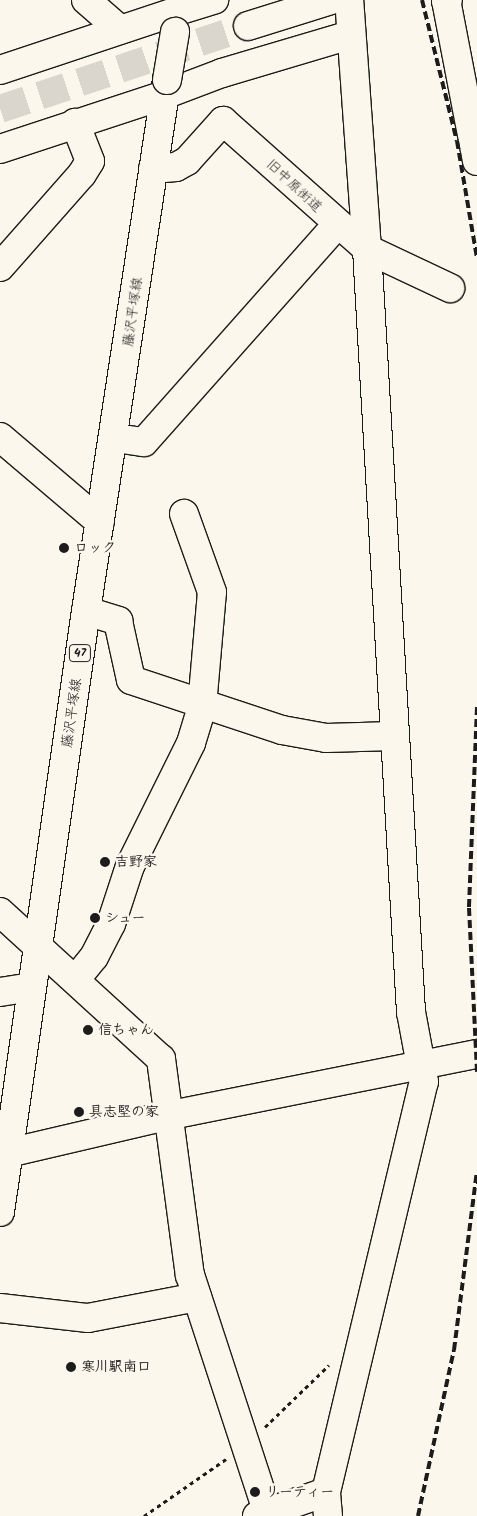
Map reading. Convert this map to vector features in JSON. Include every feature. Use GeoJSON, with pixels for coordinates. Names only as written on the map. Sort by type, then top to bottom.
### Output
{"type":"FeatureCollection","features":[{"type":"Feature","properties":{"kind":"street"},"geometry":{"type":"LineString","coordinates":[[86,0],[118,28]]}},
{"type":"Feature","properties":{"kind":"street"},"geometry":{"type":"LineString","coordinates":[[0,70],[118,28],[177,14],[214,0]]}},
{"type":"Feature","properties":{"kind":"street"},"geometry":{"type":"LineString","coordinates":[[248,26],[331,0]]}},
{"type":"Feature","properties":{"kind":"street"},"geometry":{"type":"LineString","coordinates":[[0,912],[76,979],[161,1060],[171,1115],[190,1275],[262,1514],[327,1504],[424,1082],[411,1012],[367,249],[350,35],[349,0]]}},
{"type":"Feature","properties":{"kind":"street"},"geometry":{"type":"LineString","coordinates":[[447,0],[468,70],[477,161]]}},
{"type":"Feature","properties":{"kind":"street","name":"47"},"geometry":{"type":"LineString","coordinates":[[165,87],[177,14]]}},
{"type":"Feature","properties":{"kind":"street"},"geometry":{"type":"LineString","coordinates":[[0,148],[75,123],[165,87],[222,73],[350,35]]}},
{"type":"Feature","properties":{"kind":"street","name":"藤沢平塚線"},"geometry":{"type":"LineString","coordinates":[[0,1212],[4,1154],[39,946],[86,611],[115,438],[165,87]]}},
{"type":"Feature","properties":{"kind":"street","name":"旧中原街道"},"geometry":{"type":"LineString","coordinates":[[153,168],[176,167],[187,161],[223,121],[337,225],[367,249],[450,288]]}},
{"type":"Feature","properties":{"kind":"street"},"geometry":{"type":"LineString","coordinates":[[0,267],[82,174],[90,161],[75,123]]}},
{"type":"Feature","properties":{"kind":"street"},"geometry":{"type":"LineString","coordinates":[[115,438],[144,442],[337,225]]}},
{"type":"Feature","properties":{"kind":"street"},"geometry":{"type":"LineString","coordinates":[[3,445],[100,522]]}},
{"type":"Feature","properties":{"kind":"street"},"geometry":{"type":"LineString","coordinates":[[76,979],[94,957],[111,924],[130,866],[192,743],[202,706],[212,592],[184,514]]}},
{"type":"Feature","properties":{"kind":"street"},"geometry":{"type":"LineString","coordinates":[[86,611],[118,621],[131,680],[202,706],[282,730],[326,738],[394,736]]}},
{"type":"Feature","properties":{"kind":"street"},"geometry":{"type":"LineString","coordinates":[[0,992],[32,987]]}},
{"type":"Feature","properties":{"kind":"street"},"geometry":{"type":"LineString","coordinates":[[4,1154],[171,1115],[477,1054]]}},
{"type":"Feature","properties":{"kind":"street"},"geometry":{"type":"LineString","coordinates":[[0,1308],[88,1318],[197,1297]]}},
{"type":"Feature","properties":{"kind":"tunnel"},"geometry":{"type":"LineString","coordinates":[[0,109],[248,26]]}},
{"type":"Feature","properties":{"kind":"railway"},"geometry":{"type":"LineString","coordinates":[[422,0],[457,141],[477,258]]}},
{"type":"Feature","properties":{"kind":"railway"},"geometry":{"type":"LineString","coordinates":[[477,707],[469,908],[477,1073]]}},
{"type":"Feature","properties":{"kind":"railway"},"geometry":{"type":"LineString","coordinates":[[418,1516],[454,1350],[477,1171]]}},
{"type":"Feature","properties":{"kind":"place","name":"ロック"},"geometry":{"type":"Point","coordinates":[64,548]}},
{"type":"Feature","properties":{"kind":"place","name":"吉野家"},"geometry":{"type":"Point","coordinates":[105,862]}},
{"type":"Feature","properties":{"kind":"place","name":"シュー"},"geometry":{"type":"Point","coordinates":[95,918]}},
{"type":"Feature","properties":{"kind":"place","name":"信ちゃん"},"geometry":{"type":"Point","coordinates":[88,1030]}},
{"type":"Feature","properties":{"kind":"place","name":"具志堅の家"},"geometry":{"type":"Point","coordinates":[79,1112]}},
{"type":"Feature","properties":{"kind":"place","name":"寒川駅南口"},"geometry":{"type":"Point","coordinates":[71,1367]}},
{"type":"Feature","properties":{"kind":"place","name":"リーティー"},"geometry":{"type":"Point","coordinates":[255,1492]}}]}
